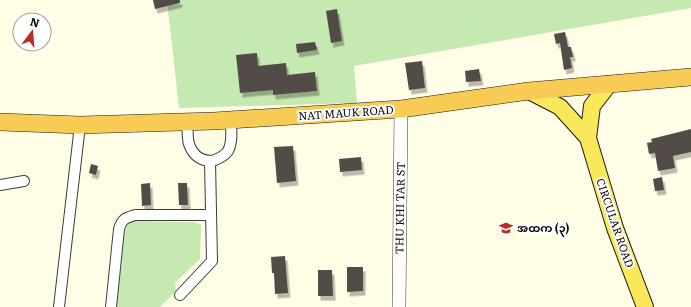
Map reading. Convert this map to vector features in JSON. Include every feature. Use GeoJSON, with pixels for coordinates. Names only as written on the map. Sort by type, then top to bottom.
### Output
{"type":"FeatureCollection","features":[{"type":"Feature","properties":{"kind":"highway","name":"NAT MAUK ROAD"},"geometry":{"type":"LineString","coordinates":[[0,122],[80,124],[187,122],[401,109],[529,91],[691,77]]}},
{"type":"Feature","properties":{"kind":"main road"},"geometry":{"type":"LineString","coordinates":[[588,138],[592,106],[609,84]]}},
{"type":"Feature","properties":{"kind":"main road"},"geometry":{"type":"LineString","coordinates":[[529,91],[560,107],[588,138]]}},
{"type":"Feature","properties":{"kind":"main road","name":"CIRCULAR ROAD"},"geometry":{"type":"LineString","coordinates":[[588,138],[615,228],[645,307]]}},
{"type":"Feature","properties":{"kind":"street","name":"THU KHI TAR ST"},"geometry":{"type":"LineString","coordinates":[[399,307],[401,109]]}},
{"type":"Feature","properties":{"kind":"street"},"geometry":{"type":"LineString","coordinates":[[187,122],[189,143],[193,153],[200,159],[210,161],[219,159],[227,152],[231,143],[231,120]]}},
{"type":"Feature","properties":{"kind":"street"},"geometry":{"type":"LineString","coordinates":[[59,307],[80,124]]}},
{"type":"Feature","properties":{"kind":"street"},"geometry":{"type":"LineString","coordinates":[[180,295],[212,261],[210,161]]}},
{"type":"Feature","properties":{"kind":"street"},"geometry":{"type":"LineString","coordinates":[[0,185],[24,181]]}},
{"type":"Feature","properties":{"kind":"street"},"geometry":{"type":"LineString","coordinates":[[111,307],[121,222],[127,217],[135,215],[211,215]]}},
{"type":"Feature","properties":{"kind":"green space"},"geometry":{"type":"Polygon","coordinates":[[[167,0],[691,0],[691,8],[354,66],[357,103],[179,108],[167,0]]]}},
{"type":"Feature","properties":{"kind":"green space"},"geometry":{"type":"Polygon","coordinates":[[[133,221],[195,222],[201,225],[200,259],[175,283],[176,291],[160,307],[116,307],[125,230],[127,225],[133,221]]]}},
{"type":"Feature","properties":{"kind":"building"},"geometry":{"type":"Polygon","coordinates":[[[153,0],[180,0],[180,3],[155,9],[153,0]]]}},
{"type":"Feature","properties":{"kind":"building"},"geometry":{"type":"Polygon","coordinates":[[[337,9],[342,41],[331,43],[326,11],[337,9]]]}},
{"type":"Feature","properties":{"kind":"building"},"geometry":{"type":"Polygon","coordinates":[[[565,32],[568,47],[571,47],[573,57],[570,57],[572,68],[564,70],[560,43],[556,44],[554,34],[565,32]]]}},
{"type":"Feature","properties":{"kind":"building"},"geometry":{"type":"Polygon","coordinates":[[[315,42],[317,50],[297,53],[296,44],[315,42]]]}},
{"type":"Feature","properties":{"kind":"building"},"geometry":{"type":"Polygon","coordinates":[[[257,53],[258,66],[286,63],[287,75],[315,72],[317,91],[273,95],[273,90],[240,93],[236,55],[257,53]]]}},
{"type":"Feature","properties":{"kind":"building"},"geometry":{"type":"Polygon","coordinates":[[[422,61],[425,88],[409,90],[405,63],[422,61]]]}},
{"type":"Feature","properties":{"kind":"building"},"geometry":{"type":"Polygon","coordinates":[[[479,69],[481,81],[466,82],[465,71],[479,69]]]}},
{"type":"Feature","properties":{"kind":"building"},"geometry":{"type":"Polygon","coordinates":[[[691,129],[691,152],[673,156],[675,168],[658,171],[655,153],[649,154],[647,143],[652,142],[651,139],[691,129]]]}},
{"type":"Feature","properties":{"kind":"building"},"geometry":{"type":"Polygon","coordinates":[[[293,146],[296,181],[277,183],[274,147],[293,146]]]}},
{"type":"Feature","properties":{"kind":"building"},"geometry":{"type":"Polygon","coordinates":[[[361,157],[362,170],[340,172],[339,159],[361,157]]]}},
{"type":"Feature","properties":{"kind":"building"},"geometry":{"type":"Polygon","coordinates":[[[91,164],[98,166],[96,175],[89,173],[91,164]]]}},
{"type":"Feature","properties":{"kind":"building"},"geometry":{"type":"Polygon","coordinates":[[[662,177],[664,190],[655,191],[653,179],[662,177]]]}},
{"type":"Feature","properties":{"kind":"building"},"geometry":{"type":"Polygon","coordinates":[[[150,183],[151,205],[142,206],[141,184],[150,183]]]}},
{"type":"Feature","properties":{"kind":"building"},"geometry":{"type":"Polygon","coordinates":[[[178,183],[187,183],[188,205],[179,205],[178,183]]]}},
{"type":"Feature","properties":{"kind":"building"},"geometry":{"type":"Polygon","coordinates":[[[285,256],[288,293],[275,294],[274,273],[272,273],[271,257],[285,256]]]}},
{"type":"Feature","properties":{"kind":"building"},"geometry":{"type":"Polygon","coordinates":[[[347,267],[363,267],[363,291],[347,292],[347,267]]]}},
{"type":"Feature","properties":{"kind":"building"},"geometry":{"type":"Polygon","coordinates":[[[318,270],[332,270],[333,296],[318,296],[318,270]]]}},
{"type":"Feature","properties":{"kind":"place","name":"အထက (၃)"},"geometry":{"type":"Point","coordinates":[506,228]}}]}
